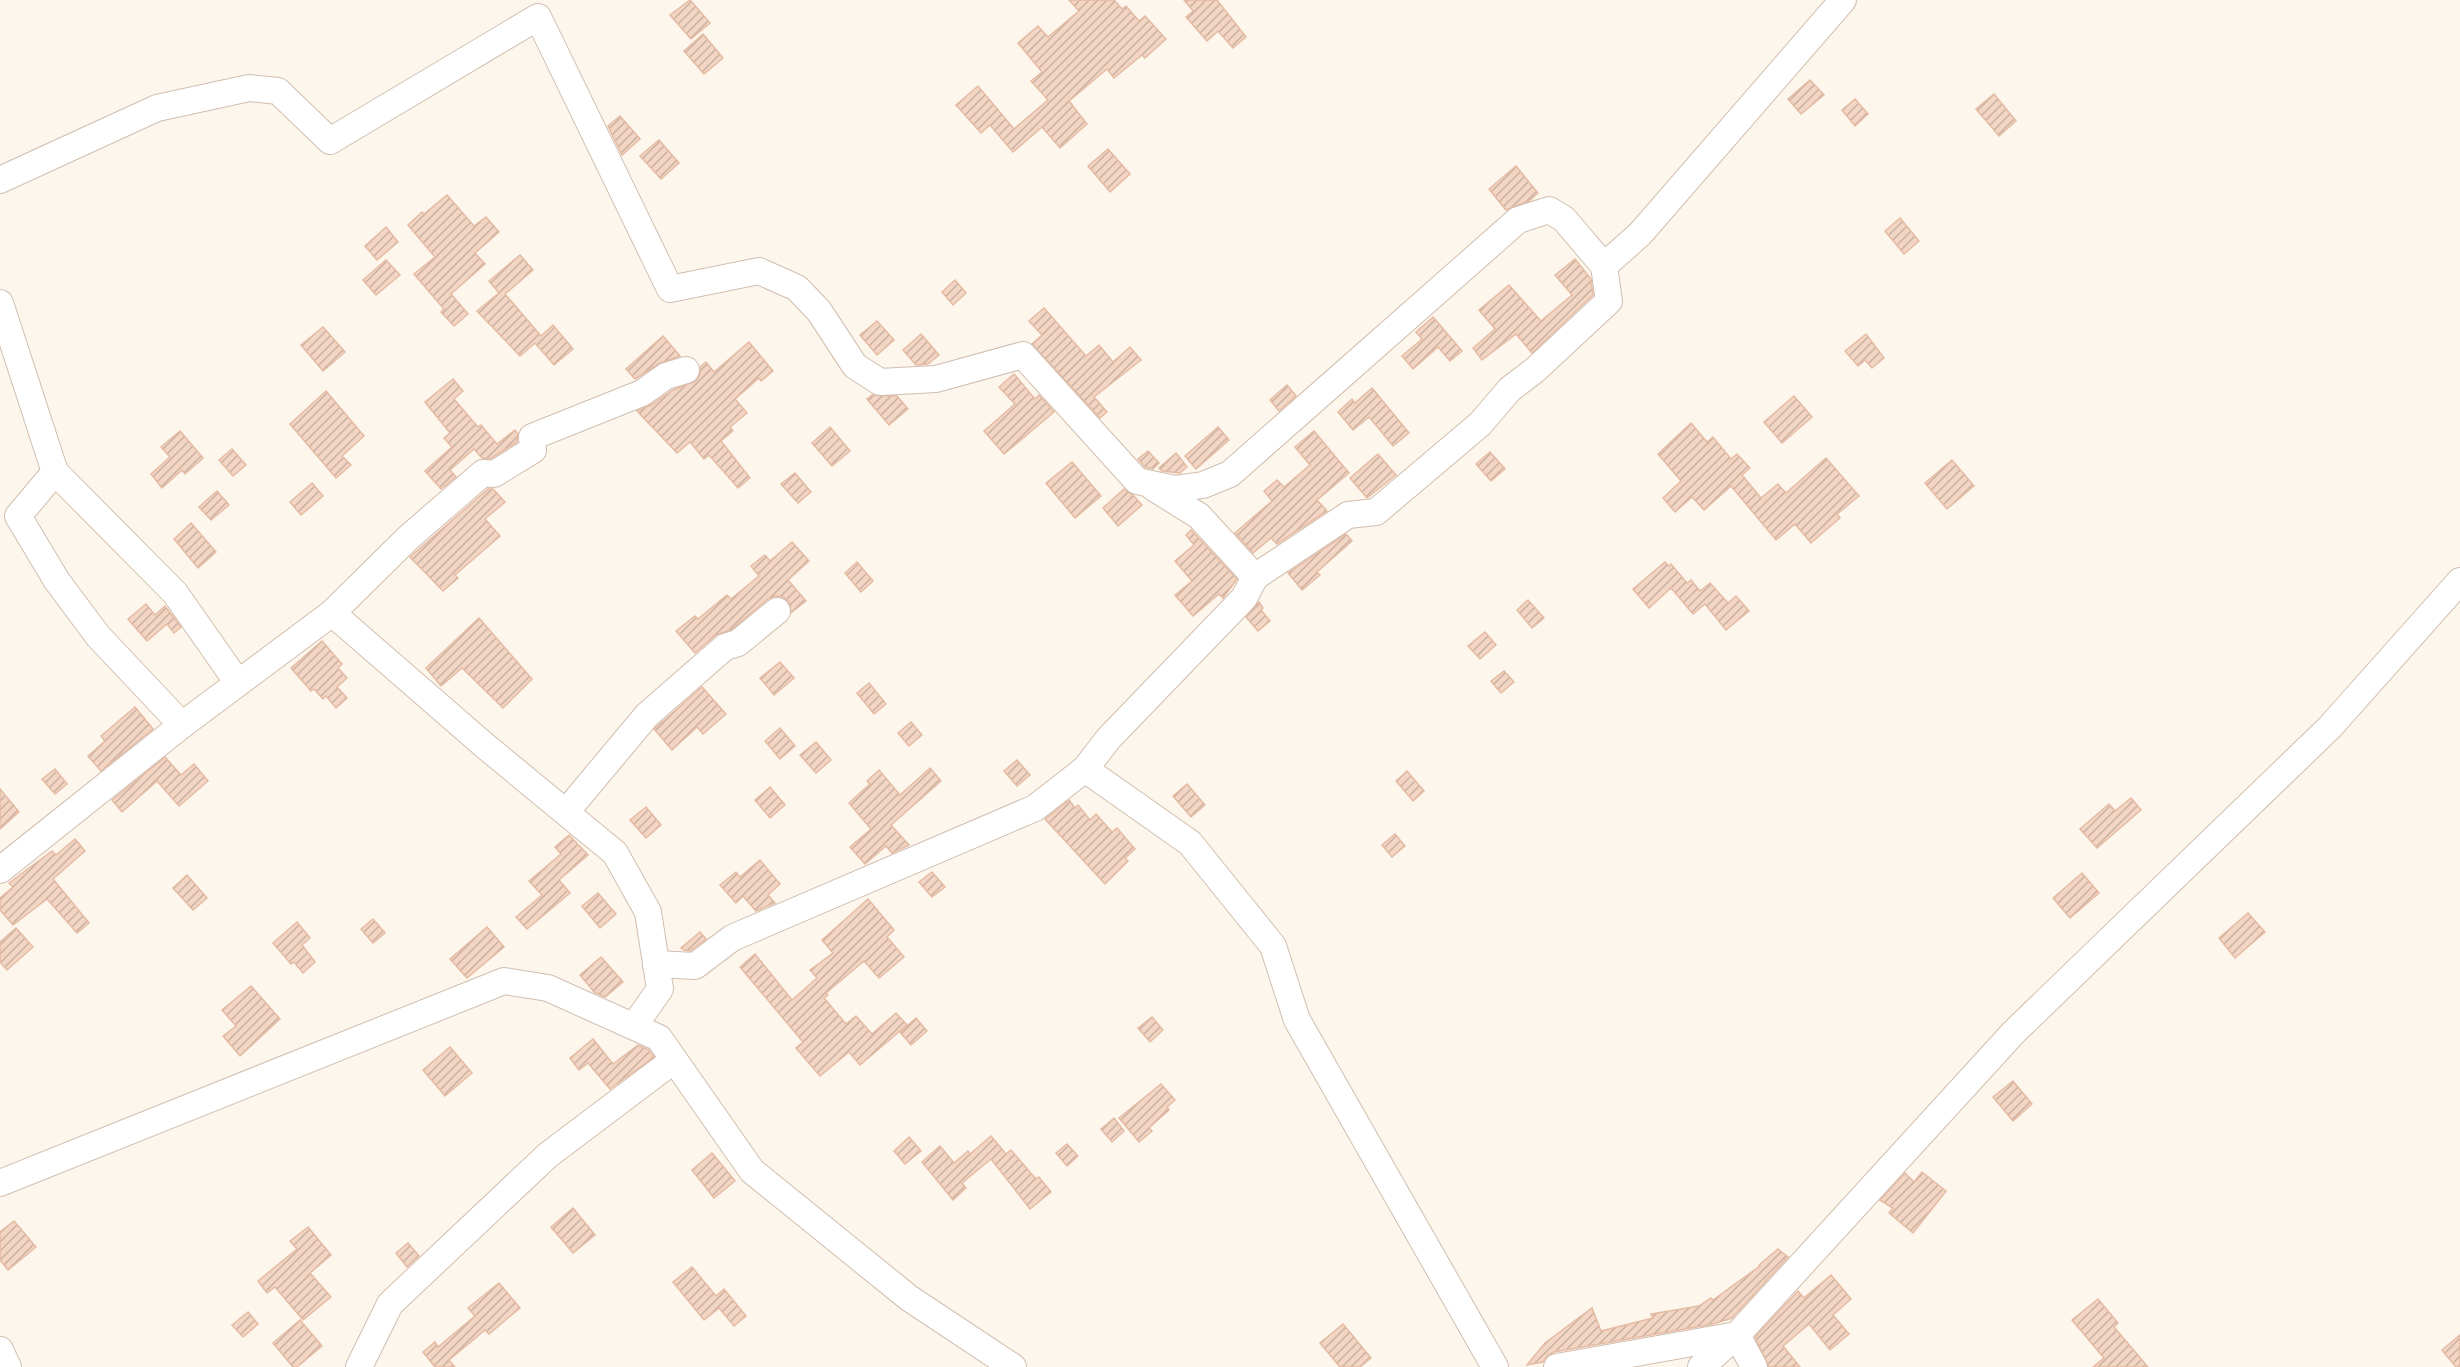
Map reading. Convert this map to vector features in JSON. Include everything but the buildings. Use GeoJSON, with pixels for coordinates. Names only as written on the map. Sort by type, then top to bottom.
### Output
{"type":"FeatureCollection","features":[{"type":"Feature","properties":{"kind":"street"},"geometry":{"type":"LineString","coordinates":[[1604,266],[1640,234],[1843,0]]}},
{"type":"Feature","properties":{"kind":"street"},"geometry":{"type":"LineString","coordinates":[[0,180],[157,108],[249,88],[278,91],[330,141],[538,16],[670,289],[759,271],[797,288],[819,311],[855,366],[880,382],[936,379],[1023,355],[1137,481],[1175,489],[1203,485],[1230,474],[1518,220],[1549,210],[1564,219],[1604,266],[1610,301],[1510,390],[1480,424],[1376,512],[1348,515],[1256,577],[1244,598],[1109,738],[1085,769],[1035,808],[732,938],[695,966],[656,964]]}},
{"type":"Feature","properties":{"kind":"street"},"geometry":{"type":"LineString","coordinates":[[0,303],[55,472],[175,593],[238,683]]}},
{"type":"Feature","properties":{"kind":"street"},"geometry":{"type":"LineString","coordinates":[[0,870],[182,725],[332,613],[410,537],[483,473],[494,474],[533,450],[532,437],[642,393],[666,376],[686,370]]}},
{"type":"Feature","properties":{"kind":"street"},"geometry":{"type":"LineString","coordinates":[[55,472],[18,516],[57,581],[98,636],[182,725]]}},
{"type":"Feature","properties":{"kind":"street"},"geometry":{"type":"LineString","coordinates":[[1149,484],[1199,516],[1256,577]]}},
{"type":"Feature","properties":{"kind":"street"},"geometry":{"type":"LineString","coordinates":[[1701,1367],[1737,1335],[2014,1032],[2330,727],[2460,581]]}},
{"type":"Feature","properties":{"kind":"street"},"geometry":{"type":"LineString","coordinates":[[566,812],[646,715],[725,647],[738,643],[777,611]]}},
{"type":"Feature","properties":{"kind":"street"},"geometry":{"type":"LineString","coordinates":[[332,613],[484,745],[615,853],[648,912],[660,989],[634,1026]]}},
{"type":"Feature","properties":{"kind":"street"},"geometry":{"type":"LineString","coordinates":[[1085,769],[1190,843],[1273,946],[1297,1020],[1495,1367]]}},
{"type":"Feature","properties":{"kind":"street"},"geometry":{"type":"LineString","coordinates":[[0,1184],[504,981],[548,988],[659,1038],[752,1170],[980,1359],[1013,1367]]}},
{"type":"Feature","properties":{"kind":"street"},"geometry":{"type":"LineString","coordinates":[[359,1367],[390,1304],[548,1155],[674,1060]]}},
{"type":"Feature","properties":{"kind":"street"},"geometry":{"type":"LineString","coordinates":[[1557,1367],[1737,1335]]}},
{"type":"Feature","properties":{"kind":"street"},"geometry":{"type":"LineString","coordinates":[[1737,1335],[1754,1367]]}},
{"type":"Feature","properties":{"kind":"street"},"geometry":{"type":"LineString","coordinates":[[0,1350],[8,1367]]}}]}
